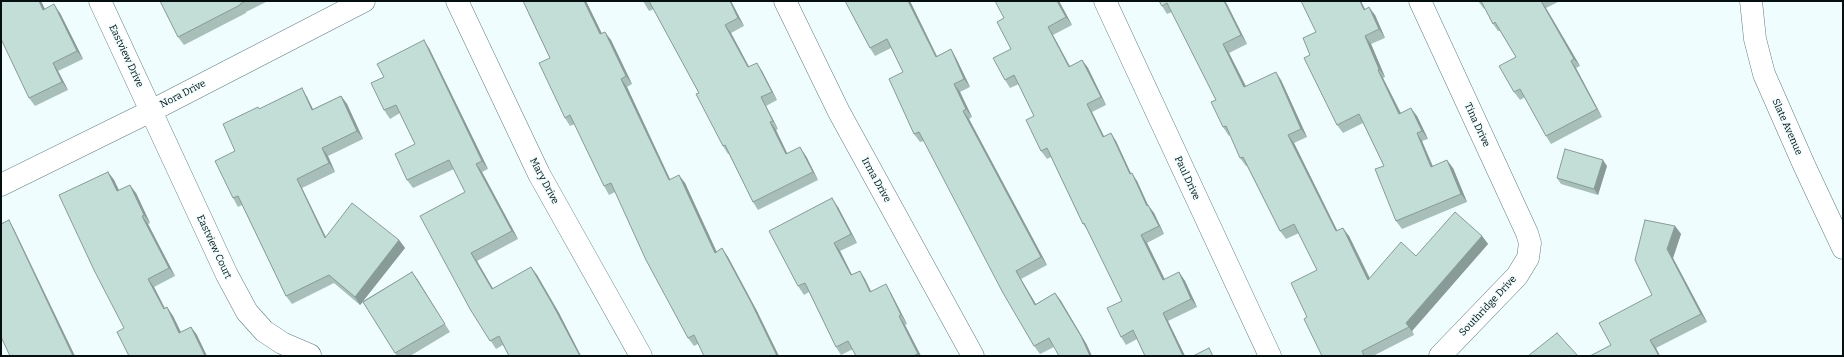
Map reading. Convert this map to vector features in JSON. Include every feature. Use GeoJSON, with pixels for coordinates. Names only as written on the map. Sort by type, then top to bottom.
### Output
{"type":"FeatureCollection","features":[{"type":"Feature","properties":{"kind":"street","name":"Eastview Drive"},"geometry":{"type":"LineString","coordinates":[[100,1],[151,111]]}},
{"type":"Feature","properties":{"kind":"street","name":"Nora Drive"},"geometry":{"type":"LineString","coordinates":[[1,185],[151,111],[364,1]]}},
{"type":"Feature","properties":{"kind":"street","name":"Mary Drive"},"geometry":{"type":"LineString","coordinates":[[457,1],[539,174],[641,356]]}},
{"type":"Feature","properties":{"kind":"street","name":"Irma Drive"},"geometry":{"type":"LineString","coordinates":[[785,1],[839,112],[973,356]]}},
{"type":"Feature","properties":{"kind":"street","name":"Paul Drive"},"geometry":{"type":"LineString","coordinates":[[1105,1],[1270,356]]}},
{"type":"Feature","properties":{"kind":"street","name":"Tina Drive"},"geometry":{"type":"LineString","coordinates":[[1420,1],[1527,233],[1530,251]]}},
{"type":"Feature","properties":{"kind":"street","name":"Slate Avenue"},"geometry":{"type":"LineString","coordinates":[[1750,1],[1755,39],[1764,74],[1843,248]]}},
{"type":"Feature","properties":{"kind":"street","name":"Eastview Court"},"geometry":{"type":"LineString","coordinates":[[151,111],[227,275],[247,312],[264,331],[282,343],[310,355]]}},
{"type":"Feature","properties":{"kind":"street","name":"Southridge Drive"},"geometry":{"type":"LineString","coordinates":[[1440,356],[1517,276],[1528,258],[1530,251]]}},
{"type":"Feature","properties":{"kind":"building"},"geometry":{"type":"Polygon","coordinates":[[[1,1],[39,1],[43,10],[54,4],[77,51],[53,63],[62,82],[29,98],[1,39],[1,1]]]}},
{"type":"Feature","properties":{"kind":"building"},"geometry":{"type":"Polygon","coordinates":[[[160,1],[246,1],[178,37],[160,1]]]}},
{"type":"Feature","properties":{"kind":"building"},"geometry":{"type":"Polygon","coordinates":[[[523,1],[584,1],[600,34],[605,32],[626,76],[621,79],[669,180],[679,175],[715,253],[722,248],[752,304],[777,356],[704,356],[694,335],[688,338],[646,260],[611,183],[604,186],[570,115],[565,118],[539,63],[550,58],[523,1]]]}},
{"type":"Feature","properties":{"kind":"building"},"geometry":{"type":"Polygon","coordinates":[[[649,1],[730,1],[738,18],[725,25],[748,67],[757,63],[772,92],[761,97],[773,121],[770,122],[786,154],[800,147],[813,172],[753,202],[725,145],[723,146],[696,94],[699,93],[649,1]]]}},
{"type":"Feature","properties":{"kind":"building"},"geometry":{"type":"Polygon","coordinates":[[[845,1],[908,1],[936,57],[951,49],[964,79],[954,84],[966,109],[963,111],[1041,257],[1016,271],[1035,305],[1055,293],[1081,336],[1090,356],[1059,356],[1049,338],[1034,346],[1003,293],[919,132],[914,134],[889,79],[903,72],[887,39],[870,48],[845,1]]]}},
{"type":"Feature","properties":{"kind":"building"},"geometry":{"type":"Polygon","coordinates":[[[995,1],[1057,1],[1066,17],[1048,27],[1069,67],[1082,60],[1101,97],[1087,104],[1103,137],[1111,133],[1130,174],[1132,173],[1147,206],[1148,205],[1159,226],[1141,235],[1163,280],[1179,272],[1191,299],[1163,313],[1183,356],[1145,356],[1133,330],[1121,337],[1107,308],[1122,301],[1047,148],[1041,151],[1026,120],[1034,116],[1014,75],[1005,80],[993,58],[1011,49],[997,22],[1004,18],[995,1]]]}},
{"type":"Feature","properties":{"kind":"building"},"geometry":{"type":"Polygon","coordinates":[[[1159,1],[1224,1],[1241,35],[1223,44],[1244,87],[1276,72],[1301,129],[1288,135],[1336,231],[1343,228],[1368,280],[1401,242],[1416,256],[1455,212],[1482,236],[1406,323],[1409,327],[1362,351],[1364,356],[1322,356],[1304,319],[1307,317],[1291,283],[1317,270],[1294,224],[1280,231],[1243,157],[1240,158],[1226,126],[1223,127],[1211,102],[1216,100],[1167,3],[1162,6],[1159,1]]]}},
{"type":"Feature","properties":{"kind":"building"},"geometry":{"type":"Polygon","coordinates":[[[1301,1],[1360,1],[1364,10],[1369,7],[1379,29],[1365,36],[1379,69],[1378,70],[1399,114],[1411,108],[1422,131],[1417,133],[1431,167],[1447,160],[1461,194],[1396,221],[1375,169],[1384,166],[1359,114],[1337,125],[1304,58],[1310,55],[1303,38],[1316,32],[1301,1]]]}},
{"type":"Feature","properties":{"kind":"building"},"geometry":{"type":"Polygon","coordinates":[[[1481,1],[1541,1],[1574,59],[1571,61],[1597,109],[1546,136],[1520,89],[1514,92],[1499,66],[1516,57],[1495,22],[1493,24],[1481,1]]]}},
{"type":"Feature","properties":{"kind":"building"},"geometry":{"type":"Polygon","coordinates":[[[424,40],[482,161],[476,164],[512,231],[471,253],[492,289],[531,267],[580,356],[509,356],[499,336],[490,341],[470,309],[420,216],[465,192],[449,160],[407,180],[395,154],[415,144],[396,105],[384,110],[371,83],[384,77],[377,64],[424,40]]]}},
{"type":"Feature","properties":{"kind":"building"},"geometry":{"type":"Polygon","coordinates":[[[302,88],[312,110],[341,96],[357,131],[322,148],[329,163],[297,179],[325,238],[352,203],[399,240],[355,297],[329,275],[286,296],[238,196],[233,198],[215,161],[235,151],[223,124],[258,107],[259,109],[302,88]]]}},
{"type":"Feature","properties":{"kind":"building"},"geometry":{"type":"Polygon","coordinates":[[[1565,149],[1603,160],[1594,189],[1557,178],[1565,149]]]}},
{"type":"Feature","properties":{"kind":"building"},"geometry":{"type":"Polygon","coordinates":[[[108,172],[117,191],[130,185],[144,215],[142,216],[169,268],[148,279],[164,309],[167,307],[179,333],[191,327],[205,356],[129,356],[117,332],[124,328],[94,270],[59,195],[108,172]]]}},
{"type":"Feature","properties":{"kind":"building"},"geometry":{"type":"Polygon","coordinates":[[[832,198],[851,234],[834,243],[851,275],[860,271],[870,292],[886,284],[901,315],[899,316],[918,354],[913,356],[856,356],[848,341],[836,347],[805,283],[798,286],[769,231],[832,198]]]}},
{"type":"Feature","properties":{"kind":"building"},"geometry":{"type":"Polygon","coordinates":[[[9,220],[73,356],[10,356],[1,337],[1,224],[9,220]]]}},
{"type":"Feature","properties":{"kind":"building"},"geometry":{"type":"Polygon","coordinates":[[[1645,220],[1675,226],[1667,249],[1701,314],[1650,340],[1659,356],[1590,356],[1611,345],[1599,323],[1652,295],[1635,260],[1645,220]]]}},
{"type":"Feature","properties":{"kind":"building"},"geometry":{"type":"Polygon","coordinates":[[[412,272],[445,324],[395,353],[363,302],[412,272]]]}},
{"type":"Feature","properties":{"kind":"building"},"geometry":{"type":"Polygon","coordinates":[[[1557,333],[1578,356],[1528,356],[1557,333]]]}},
{"type":"Feature","properties":{"kind":"building"},"geometry":{"type":"Polygon","coordinates":[[[1209,348],[1213,356],[1193,356],[1209,348]]]}}]}
